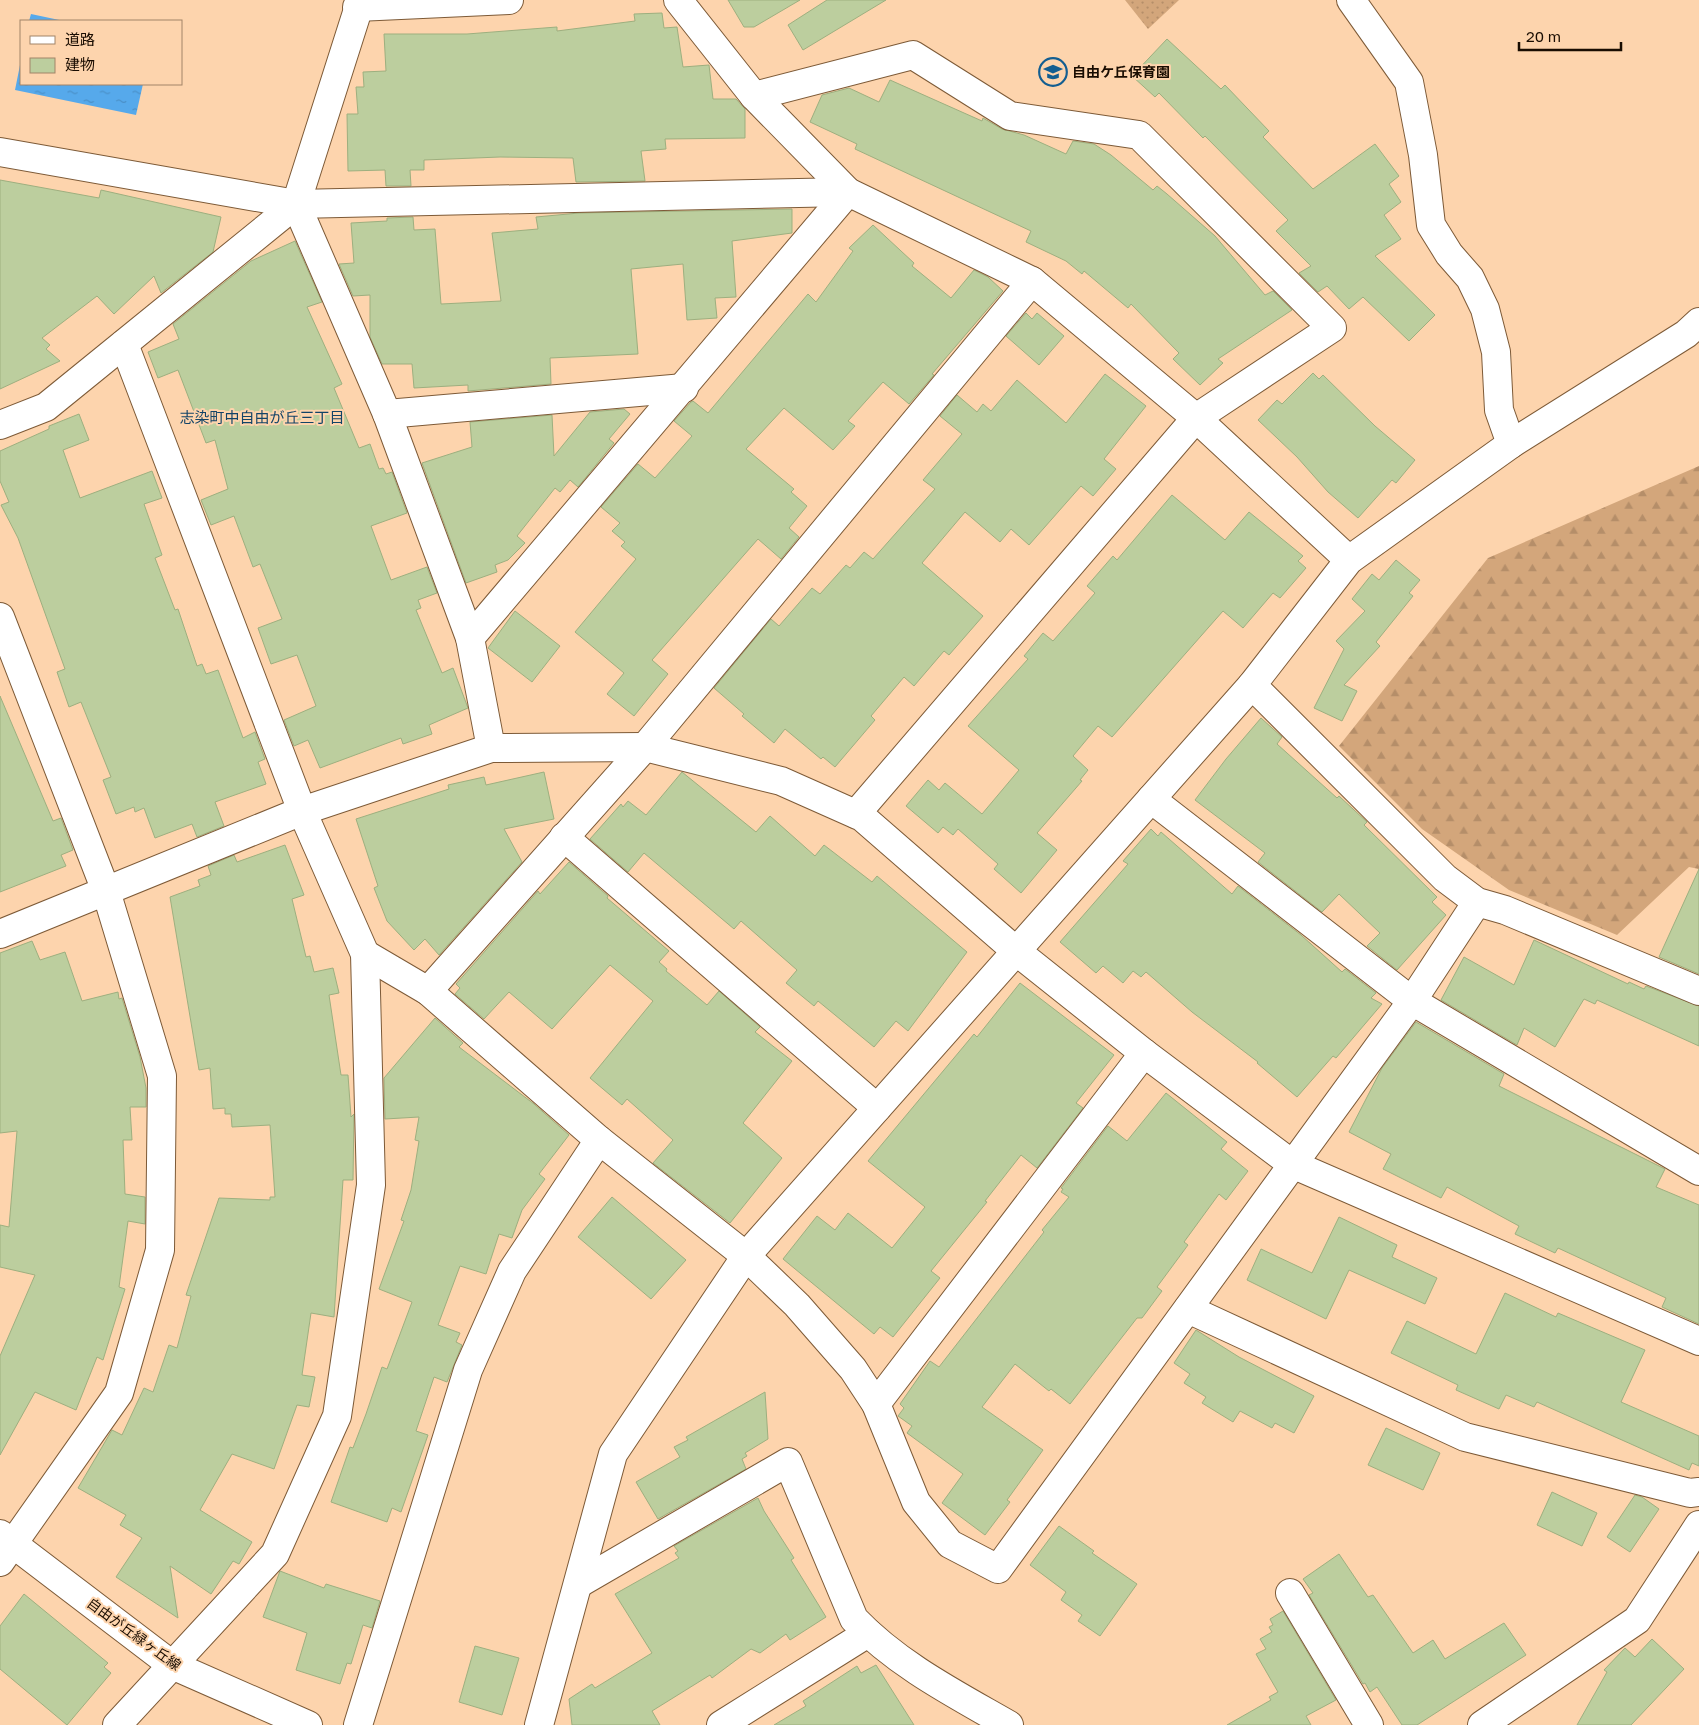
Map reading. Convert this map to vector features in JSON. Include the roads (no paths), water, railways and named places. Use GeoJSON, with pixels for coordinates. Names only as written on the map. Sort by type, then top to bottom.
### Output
{"type":"FeatureCollection","features":[{"type":"Feature","properties":{"kind":"street"},"geometry":{"type":"LineString","coordinates":[[0,425],[46,407],[296,204],[359,4],[509,0]]}},
{"type":"Feature","properties":{"kind":"street"},"geometry":{"type":"LineString","coordinates":[[678,0],[754,96],[848,192],[1032,281],[1196,418],[1349,560]]}},
{"type":"Feature","properties":{"kind":"street"},"geometry":{"type":"LineString","coordinates":[[1351,0],[1409,82],[1423,155],[1431,225],[1449,254],[1470,278],[1485,309],[1496,352],[1499,410],[1511,444]]}},
{"type":"Feature","properties":{"kind":"street"},"geometry":{"type":"LineString","coordinates":[[754,96],[913,55],[1010,116],[1139,135],[1332,328],[1196,418],[856,814]]}},
{"type":"Feature","properties":{"kind":"street"},"geometry":{"type":"LineString","coordinates":[[0,152],[296,204],[848,192]]}},
{"type":"Feature","properties":{"kind":"street"},"geometry":{"type":"LineString","coordinates":[[470,638],[684,388],[848,192]]}},
{"type":"Feature","properties":{"kind":"street"},"geometry":{"type":"LineString","coordinates":[[296,204],[387,414],[470,638],[490,748]]}},
{"type":"Feature","properties":{"kind":"street"},"geometry":{"type":"LineString","coordinates":[[428,991],[645,747],[1032,281]]}},
{"type":"Feature","properties":{"kind":"street"},"geometry":{"type":"LineString","coordinates":[[539,1725],[613,1454],[746,1256],[1252,685],[1349,560],[1511,444],[1686,334],[1699,322]]}},
{"type":"Feature","properties":{"kind":"street"},"geometry":{"type":"LineString","coordinates":[[117,1725],[275,1554],[337,1416],[371,1185],[365,954],[302,811],[124,344]]}},
{"type":"Feature","properties":{"kind":"street"},"geometry":{"type":"LineString","coordinates":[[387,414],[684,388]]}},
{"type":"Feature","properties":{"kind":"street"},"geometry":{"type":"LineString","coordinates":[[0,617],[106,891],[162,1076],[160,1250],[119,1393],[5,1547]]}},
{"type":"Feature","properties":{"kind":"street"},"geometry":{"type":"LineString","coordinates":[[1252,685],[1444,878],[1477,902],[1505,910],[1699,991]]}},
{"type":"Feature","properties":{"kind":"street"},"geometry":{"type":"LineString","coordinates":[[0,934],[302,811],[490,748],[645,747],[781,781],[862,817],[1016,951],[1144,1053],[1292,1164],[1699,1341]]}},
{"type":"Feature","properties":{"kind":"street"},"geometry":{"type":"LineString","coordinates":[[1151,799],[1412,1001],[1699,1171]]}},
{"type":"Feature","properties":{"kind":"street"},"geometry":{"type":"LineString","coordinates":[[564,838],[877,1108]]}},
{"type":"Feature","properties":{"kind":"street"},"geometry":{"type":"LineString","coordinates":[[365,954],[428,991],[600,1140],[746,1256],[797,1305],[853,1369],[876,1404],[916,1502],[950,1544],[998,1569],[1412,1001],[1477,902]]}},
{"type":"Feature","properties":{"kind":"street"},"geometry":{"type":"LineString","coordinates":[[876,1404],[1144,1053]]}},
{"type":"Feature","properties":{"kind":"street"},"geometry":{"type":"LineString","coordinates":[[358,1725],[468,1370],[512,1271],[600,1140]]}},
{"type":"Feature","properties":{"kind":"street"},"geometry":{"type":"LineString","coordinates":[[1188,1309],[1465,1437],[1690,1493],[1699,1492]]}},
{"type":"Feature","properties":{"kind":"street"},"geometry":{"type":"LineString","coordinates":[[578,1584],[788,1462],[854,1619],[868,1633],[924,1676],[1010,1725]]}},
{"type":"Feature","properties":{"kind":"street"},"geometry":{"type":"LineString","coordinates":[[1482,1725],[1517,1715],[1637,1620],[1699,1525]]}},
{"type":"Feature","properties":{"kind":"street","name":"自由が丘緑ヶ丘線"},"geometry":{"type":"LineString","coordinates":[[5,1547],[172,1665],[308,1725]]}},
{"type":"Feature","properties":{"kind":"street"},"geometry":{"type":"LineString","coordinates":[[1290,1592],[1369,1725]]}},
{"type":"Feature","properties":{"kind":"street"},"geometry":{"type":"LineString","coordinates":[[721,1725],[868,1633]]}},
{"type":"Feature","properties":{"kind":"water"},"geometry":{"type":"Polygon","coordinates":[[[31,14],[59,20],[29,20],[31,14]]]}},
{"type":"Feature","properties":{"kind":"water"},"geometry":{"type":"Polygon","coordinates":[[[20,65],[20,85],[143,85],[136,115],[15,90],[20,65]]]}},
{"type":"Feature","properties":{"kind":"place","name":"自由ケ丘保育園"},"geometry":{"type":"Point","coordinates":[1053,72]}},
{"type":"Feature","properties":{"kind":"district","name":"志染町中自由が丘三丁目"},"geometry":{"type":"Point","coordinates":[262,418]}}]}
